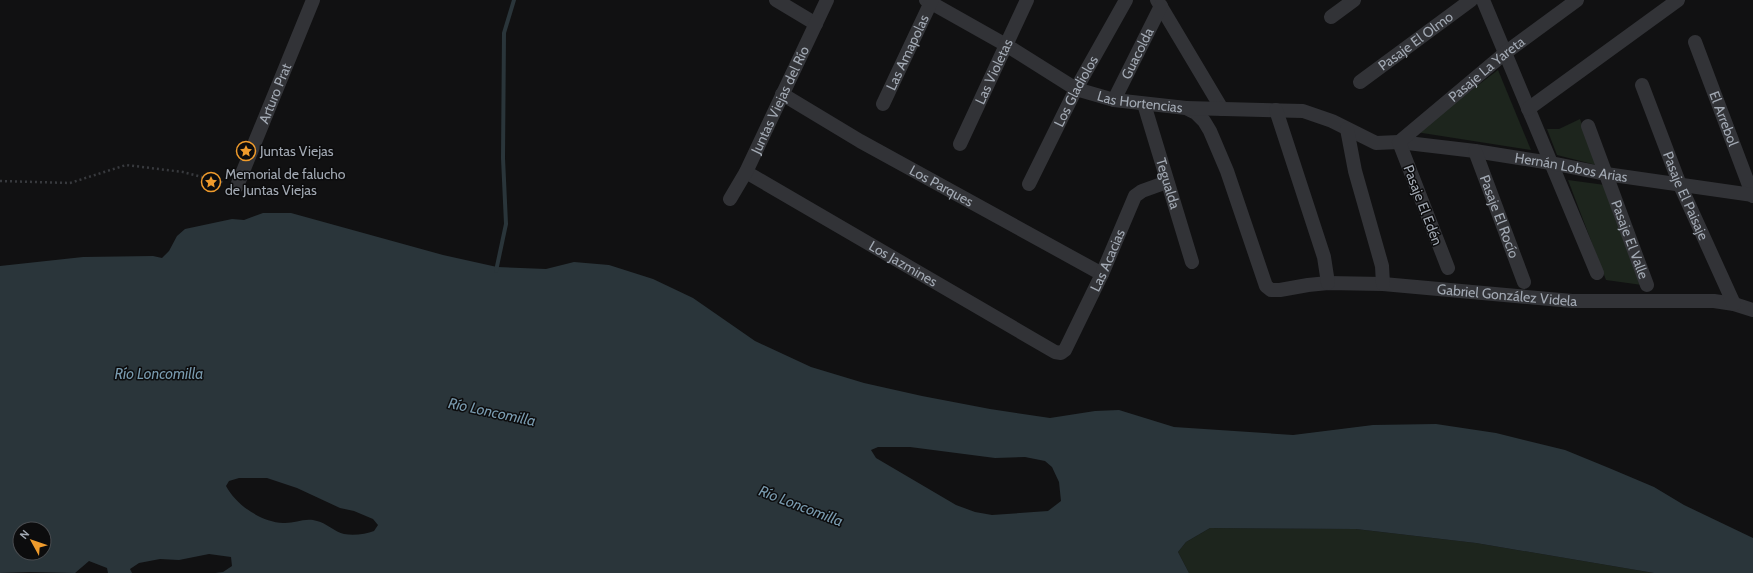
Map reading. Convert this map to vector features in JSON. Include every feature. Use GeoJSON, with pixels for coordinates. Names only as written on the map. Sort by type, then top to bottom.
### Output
{"type":"FeatureCollection","features":[{"type":"Feature","properties":{"kind":"street","name":"Arturo Prat"},"geometry":{"type":"LineString","coordinates":[[237,186],[313,0]]}},
{"type":"Feature","properties":{"kind":"street"},"geometry":{"type":"LineString","coordinates":[[776,0],[816,24]]}},
{"type":"Feature","properties":{"kind":"street","name":"Juntas Viejas del Río"},"geometry":{"type":"LineString","coordinates":[[730,199],[746,172],[827,0]]}},
{"type":"Feature","properties":{"kind":"street","name":"Las Violetas"},"geometry":{"type":"LineString","coordinates":[[960,144],[1027,0]]}},
{"type":"Feature","properties":{"kind":"street","name":"Los Gladiolos"},"geometry":{"type":"LineString","coordinates":[[1029,184],[1076,89],[1126,0]]}},
{"type":"Feature","properties":{"kind":"street"},"geometry":{"type":"LineString","coordinates":[[1331,17],[1354,0]]}},
{"type":"Feature","properties":{"kind":"street","name":"Pasaje El Olmo"},"geometry":{"type":"LineString","coordinates":[[1360,82],[1471,0]]}},
{"type":"Feature","properties":{"kind":"street"},"geometry":{"type":"LineString","coordinates":[[1483,0],[1597,273]]}},
{"type":"Feature","properties":{"kind":"street","name":"Pasaje La Yareta"},"geometry":{"type":"LineString","coordinates":[[1394,142],[1505,53],[1576,0]]}},
{"type":"Feature","properties":{"kind":"street"},"geometry":{"type":"LineString","coordinates":[[1528,109],[1678,0]]}},
{"type":"Feature","properties":{"kind":"street","name":"Las Hortencias"},"geometry":{"type":"LineString","coordinates":[[929,1],[1006,44],[1076,89],[1114,100],[1186,108],[1196,113],[1204,121],[1210,131],[1227,171],[1264,282]]}},
{"type":"Feature","properties":{"kind":"street","name":"Las Amapolas"},"geometry":{"type":"LineString","coordinates":[[883,104],[929,1]]}},
{"type":"Feature","properties":{"kind":"street"},"geometry":{"type":"LineString","coordinates":[[1159,3],[1222,109]]}},
{"type":"Feature","properties":{"kind":"street","name":"Guacolda"},"geometry":{"type":"LineString","coordinates":[[1114,100],[1159,3]]}},
{"type":"Feature","properties":{"kind":"street","name":"El Arrebol"},"geometry":{"type":"LineString","coordinates":[[1695,42],[1753,196]]}},
{"type":"Feature","properties":{"kind":"street","name":"Pasaje El Paisaje"},"geometry":{"type":"LineString","coordinates":[[1642,85],[1680,185],[1734,304]]}},
{"type":"Feature","properties":{"kind":"street","name":"Los Parques"},"geometry":{"type":"LineString","coordinates":[[782,94],[860,141],[1102,274]]}},
{"type":"Feature","properties":{"kind":"street","name":"Tegualda"},"geometry":{"type":"LineString","coordinates":[[1144,104],[1192,262]]}},
{"type":"Feature","properties":{"kind":"street","name":"Hernán Lobos Arias"},"geometry":{"type":"LineString","coordinates":[[1186,108],[1302,111],[1332,121],[1376,142],[1394,142],[1475,151],[1551,163],[1606,174],[1753,196]]}},
{"type":"Feature","properties":{"kind":"street"},"geometry":{"type":"LineString","coordinates":[[1276,110],[1324,257],[1328,283]]}},
{"type":"Feature","properties":{"kind":"street","name":"Pasaje El Valle"},"geometry":{"type":"LineString","coordinates":[[1588,126],[1647,285]]}},
{"type":"Feature","properties":{"kind":"street"},"geometry":{"type":"LineString","coordinates":[[1347,129],[1355,171],[1382,266],[1383,284]]}},
{"type":"Feature","properties":{"kind":"street","name":"Pasaje El Edén"},"geometry":{"type":"LineString","coordinates":[[1394,142],[1448,268]]}},
{"type":"Feature","properties":{"kind":"street","name":"Pasaje El Rocío"},"geometry":{"type":"LineString","coordinates":[[1475,151],[1524,282]]}},
{"type":"Feature","properties":{"kind":"street","name":"Los Jazmines"},"geometry":{"type":"LineString","coordinates":[[746,172],[1060,353]]}},
{"type":"Feature","properties":{"kind":"street","name":"Las Acacias"},"geometry":{"type":"LineString","coordinates":[[1060,353],[1065,350],[1102,274],[1135,196],[1142,191],[1167,182]]}},
{"type":"Feature","properties":{"kind":"street","name":"Gabriel González Videla"},"geometry":{"type":"LineString","coordinates":[[1264,282],[1271,290],[1328,283],[1383,284],[1572,301],[1714,300],[1753,310]]}},
{"type":"Feature","properties":{"kind":"path"},"geometry":{"type":"LineString","coordinates":[[0,181],[70,183],[126,165],[183,172],[237,186]]}},
{"type":"Feature","properties":{"kind":"shaded area"},"geometry":{"type":"Polygon","coordinates":[[[1498,70],[1531,150],[1416,132],[1498,70]]]}},
{"type":"Feature","properties":{"kind":"shaded area"},"geometry":{"type":"Polygon","coordinates":[[[1580,119],[1596,165],[1557,155],[1547,129],[1559,129],[1580,119]]]}},
{"type":"Feature","properties":{"kind":"shaded area"},"geometry":{"type":"Polygon","coordinates":[[[1568,180],[1605,185],[1642,285],[1606,280],[1568,180]]]}},
{"type":"Feature","properties":{"kind":"shaded area"},"geometry":{"type":"Polygon","coordinates":[[[1210,528],[1356,529],[1476,543],[1654,573],[1189,573],[1178,552],[1186,542],[1210,528]]]}},
{"type":"Feature","properties":{"kind":"water","name":"Río Loncomilla"},"geometry":{"type":"Polygon","coordinates":[[[263,213],[291,213],[443,255],[497,267],[546,269],[574,262],[609,265],[653,279],[693,298],[755,341],[811,367],[864,383],[990,409],[1050,418],[1095,411],[1119,410],[1174,427],[1293,435],[1373,425],[1436,424],[1496,433],[1565,450],[1654,487],[1684,505],[1753,538],[1753,573],[1654,573],[1476,543],[1356,529],[1210,528],[1186,542],[1178,552],[1189,573],[215,573],[223,572],[232,566],[231,557],[209,554],[179,560],[160,559],[139,563],[130,569],[132,573],[108,573],[107,568],[89,561],[75,573],[0,573],[0,266],[83,257],[153,256],[162,258],[169,251],[177,236],[185,229],[232,219],[244,220],[263,213]],[[878,447],[871,450],[876,458],[956,505],[975,512],[992,515],[1048,511],[1061,501],[1059,482],[1052,467],[1045,461],[1025,457],[995,458],[910,447],[878,447]],[[239,478],[229,481],[226,486],[230,493],[243,506],[258,516],[266,519],[283,523],[313,520],[341,533],[352,535],[374,531],[378,525],[373,519],[354,511],[340,508],[297,488],[267,478],[239,478]]]}},
{"type":"Feature","properties":{"kind":"waterway"},"geometry":{"type":"LineString","coordinates":[[496,271],[506,224],[503,158],[504,33],[514,0]]}},
{"type":"Feature","properties":{"kind":"place","name":"Juntas Viejas"},"geometry":{"type":"Point","coordinates":[246,151]}},
{"type":"Feature","properties":{"kind":"place","name":"Memorial de falucho de Juntas Viejas"},"geometry":{"type":"Point","coordinates":[211,182]}}]}
